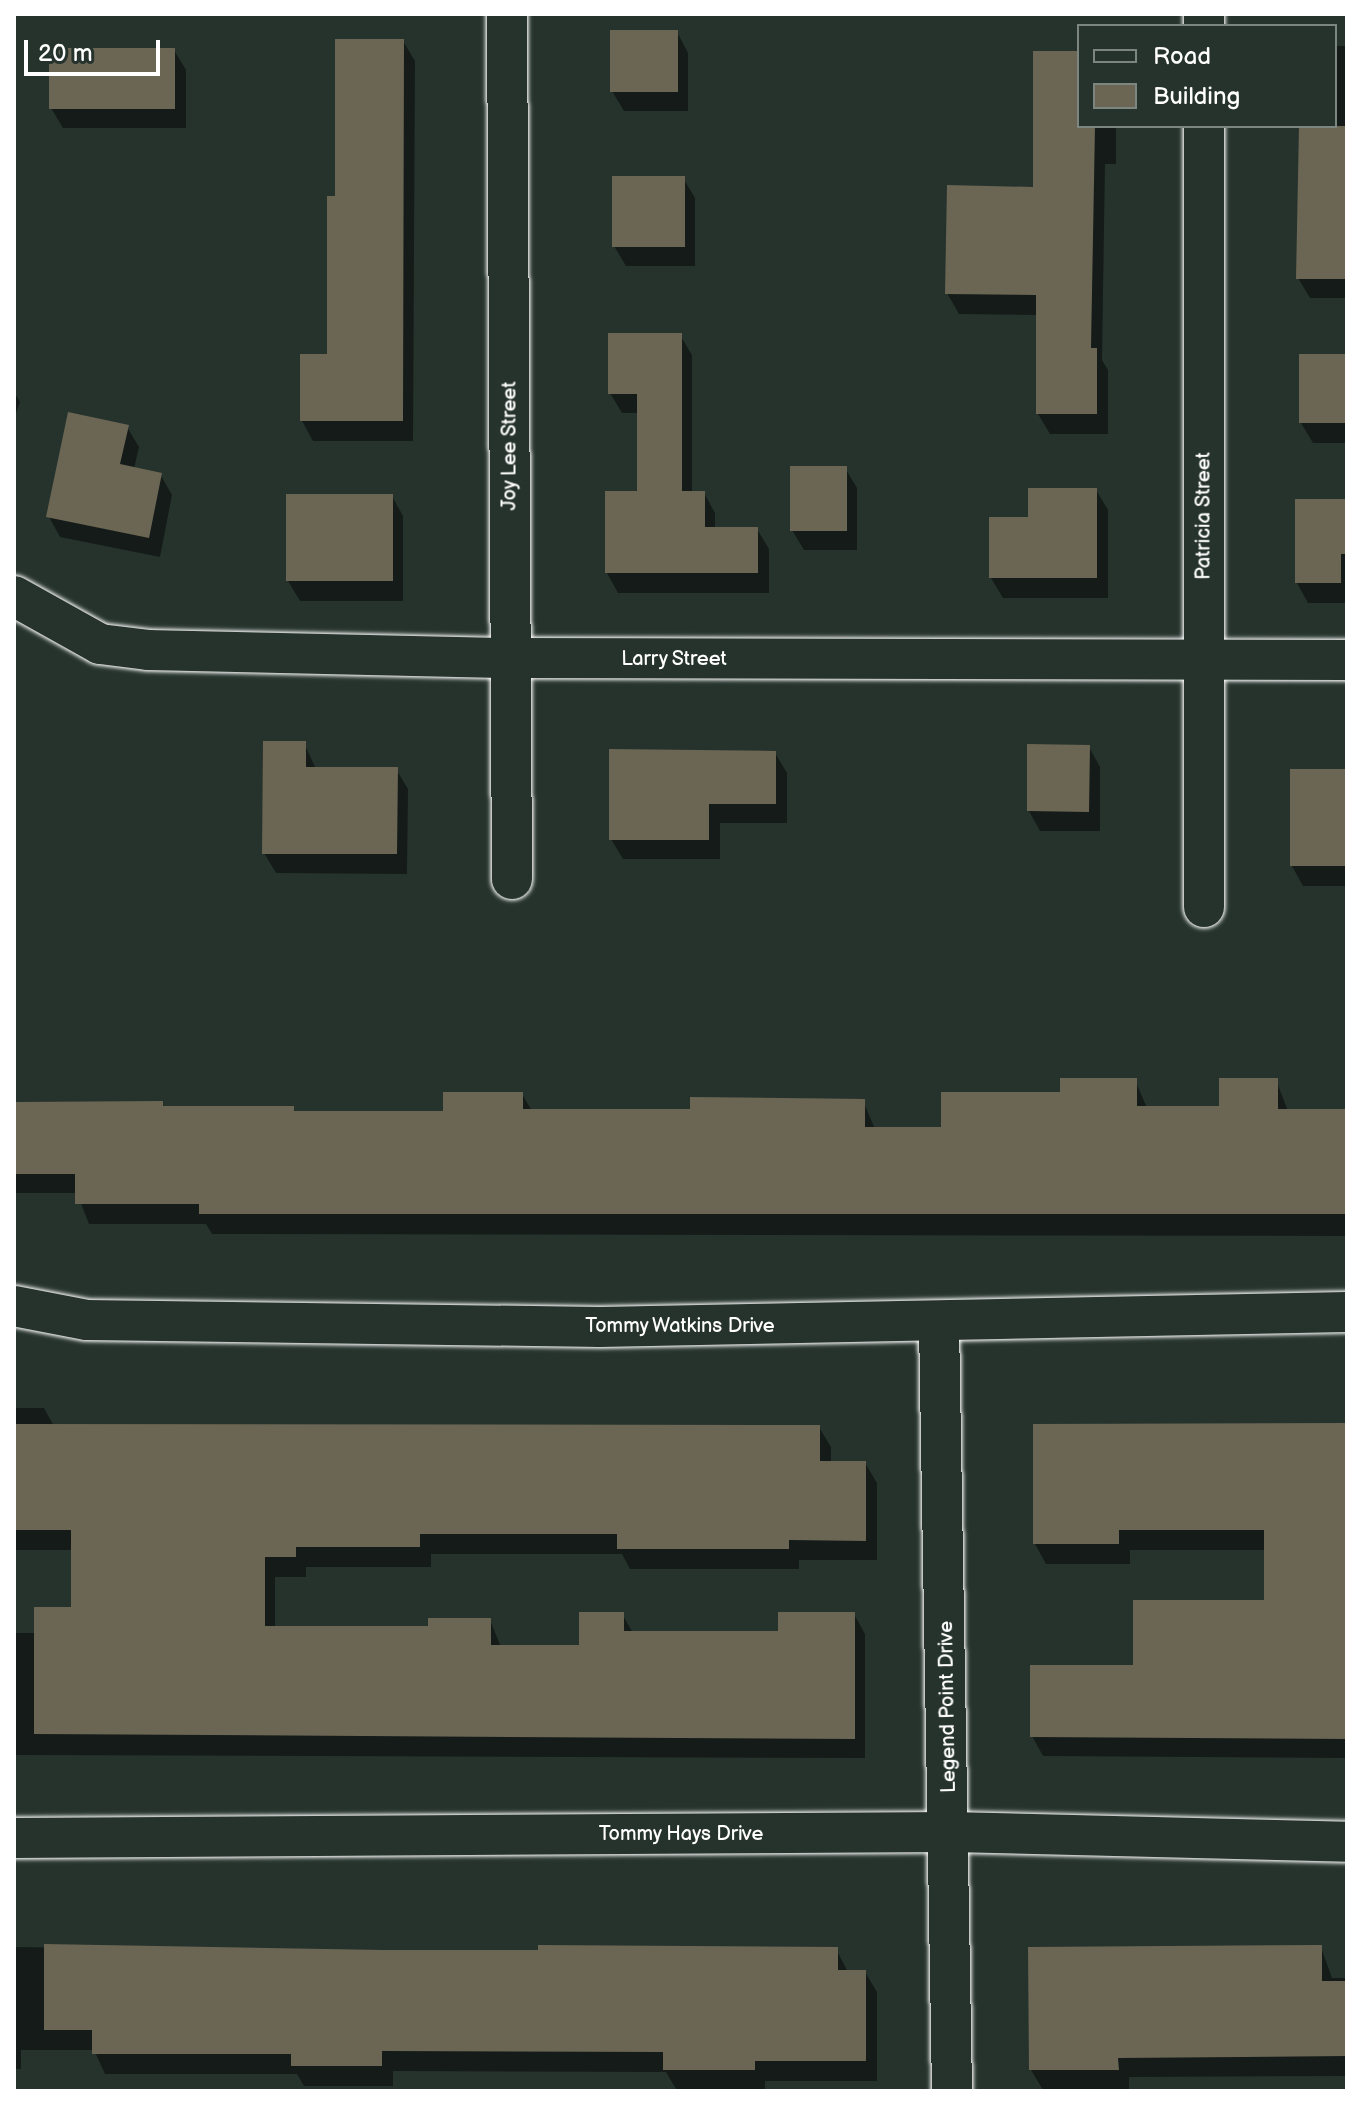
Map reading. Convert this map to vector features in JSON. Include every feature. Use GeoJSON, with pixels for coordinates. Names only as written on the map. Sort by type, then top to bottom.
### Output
{"type":"FeatureCollection","features":[{"type":"Feature","properties":{"kind":"street","name":"Joy Lee Street"},"geometry":{"type":"LineString","coordinates":[[507,14],[512,879]]}},
{"type":"Feature","properties":{"kind":"street","name":"Patricia Street"},"geometry":{"type":"LineString","coordinates":[[1204,128],[1204,907]]}},
{"type":"Feature","properties":{"kind":"street","name":"Larry Street"},"geometry":{"type":"LineString","coordinates":[[14,596],[100,644],[148,650],[512,658],[1347,660]]}},
{"type":"Feature","properties":{"kind":"street","name":"Tommy Watkins Drive"},"geometry":{"type":"LineString","coordinates":[[14,1306],[87,1320],[600,1327],[939,1323],[1347,1312]]}},
{"type":"Feature","properties":{"kind":"street","name":"Legend Point Drive"},"geometry":{"type":"LineString","coordinates":[[939,1323],[951,1832],[952,2091]]}},
{"type":"Feature","properties":{"kind":"street","name":"Tommy Hays Drive"},"geometry":{"type":"LineString","coordinates":[[14,1838],[951,1832],[1347,1842]]}},
{"type":"Feature","properties":{"kind":"building"},"geometry":{"type":"Polygon","coordinates":[[[610,30],[678,30],[678,92],[610,92],[610,30]]]}},
{"type":"Feature","properties":{"kind":"building"},"geometry":{"type":"Polygon","coordinates":[[[335,39],[404,39],[403,421],[300,421],[300,354],[327,354],[327,196],[335,196],[335,39]]]}},
{"type":"Feature","properties":{"kind":"building"},"geometry":{"type":"Polygon","coordinates":[[[49,48],[175,48],[175,109],[49,109],[49,48]]]}},
{"type":"Feature","properties":{"kind":"building"},"geometry":{"type":"Polygon","coordinates":[[[1033,51],[1077,51],[1077,128],[1095,128],[1091,348],[1097,348],[1097,414],[1036,414],[1036,295],[945,294],[947,185],[1033,187],[1033,51]]]}},
{"type":"Feature","properties":{"kind":"building"},"geometry":{"type":"Polygon","coordinates":[[[1347,126],[1347,279],[1296,279],[1299,128],[1347,126]]]}},
{"type":"Feature","properties":{"kind":"building"},"geometry":{"type":"Polygon","coordinates":[[[612,176],[685,176],[685,247],[612,247],[612,176]]]}},
{"type":"Feature","properties":{"kind":"building"},"geometry":{"type":"Polygon","coordinates":[[[608,333],[682,333],[682,491],[705,491],[705,527],[758,527],[758,573],[605,573],[605,491],[637,491],[637,394],[608,394],[608,333]]]}},
{"type":"Feature","properties":{"kind":"building"},"geometry":{"type":"Polygon","coordinates":[[[1299,354],[1347,354],[1347,423],[1299,423],[1299,354]]]}},
{"type":"Feature","properties":{"kind":"building"},"geometry":{"type":"Polygon","coordinates":[[[68,412],[129,425],[120,464],[162,473],[149,538],[46,517],[68,412]]]}},
{"type":"Feature","properties":{"kind":"building"},"geometry":{"type":"Polygon","coordinates":[[[790,466],[847,466],[847,531],[790,531],[790,466]]]}},
{"type":"Feature","properties":{"kind":"building"},"geometry":{"type":"Polygon","coordinates":[[[1028,488],[1097,488],[1097,578],[989,578],[989,517],[1028,517],[1028,488]]]}},
{"type":"Feature","properties":{"kind":"building"},"geometry":{"type":"Polygon","coordinates":[[[286,494],[393,494],[393,581],[286,581],[286,494]]]}},
{"type":"Feature","properties":{"kind":"building"},"geometry":{"type":"Polygon","coordinates":[[[1295,499],[1347,499],[1347,554],[1341,554],[1341,583],[1295,583],[1295,499]]]}},
{"type":"Feature","properties":{"kind":"building"},"geometry":{"type":"Polygon","coordinates":[[[263,741],[306,741],[306,767],[398,767],[397,854],[262,854],[263,741]]]}},
{"type":"Feature","properties":{"kind":"building"},"geometry":{"type":"Polygon","coordinates":[[[1027,744],[1090,745],[1089,812],[1027,811],[1027,744]]]}},
{"type":"Feature","properties":{"kind":"building"},"geometry":{"type":"Polygon","coordinates":[[[609,749],[776,751],[776,804],[709,804],[709,840],[609,840],[609,749]]]}},
{"type":"Feature","properties":{"kind":"building"},"geometry":{"type":"Polygon","coordinates":[[[1290,769],[1347,769],[1347,866],[1290,866],[1290,769]]]}},
{"type":"Feature","properties":{"kind":"building"},"geometry":{"type":"Polygon","coordinates":[[[1060,1078],[1137,1078],[1137,1106],[1219,1106],[1219,1078],[1278,1078],[1278,1109],[1347,1109],[1347,1214],[199,1214],[199,1204],[75,1204],[75,1174],[14,1174],[14,1102],[163,1101],[163,1106],[294,1106],[294,1111],[443,1111],[443,1092],[523,1092],[523,1109],[690,1109],[690,1097],[865,1099],[865,1127],[941,1127],[941,1092],[1060,1092],[1060,1078]]]}},
{"type":"Feature","properties":{"kind":"building"},"geometry":{"type":"Polygon","coordinates":[[[1347,1423],[1347,1739],[1030,1737],[1030,1665],[1133,1665],[1133,1600],[1264,1600],[1264,1530],[1119,1530],[1119,1544],[1033,1544],[1033,1424],[1347,1423]]]}},
{"type":"Feature","properties":{"kind":"building"},"geometry":{"type":"Polygon","coordinates":[[[14,1424],[820,1425],[820,1461],[866,1461],[866,1541],[789,1540],[789,1549],[617,1549],[617,1534],[420,1534],[420,1547],[296,1547],[296,1557],[265,1557],[265,1626],[428,1626],[428,1618],[491,1618],[491,1645],[579,1645],[579,1612],[624,1612],[624,1631],[778,1631],[778,1612],[855,1612],[855,1739],[34,1734],[34,1607],[71,1607],[71,1530],[14,1530],[14,1424]]]}},
{"type":"Feature","properties":{"kind":"building"},"geometry":{"type":"Polygon","coordinates":[[[44,1944],[382,1950],[538,1950],[538,1945],[838,1947],[838,1970],[866,1970],[866,2061],[755,2061],[755,2070],[663,2070],[663,2052],[382,2051],[382,2066],[291,2066],[291,2054],[92,2054],[92,2030],[44,2030],[44,1944]]]}},
{"type":"Feature","properties":{"kind":"building"},"geometry":{"type":"Polygon","coordinates":[[[1322,1945],[1322,1981],[1347,1981],[1347,2056],[1118,2058],[1119,2070],[1029,2070],[1028,1947],[1322,1945]]]}}]}
